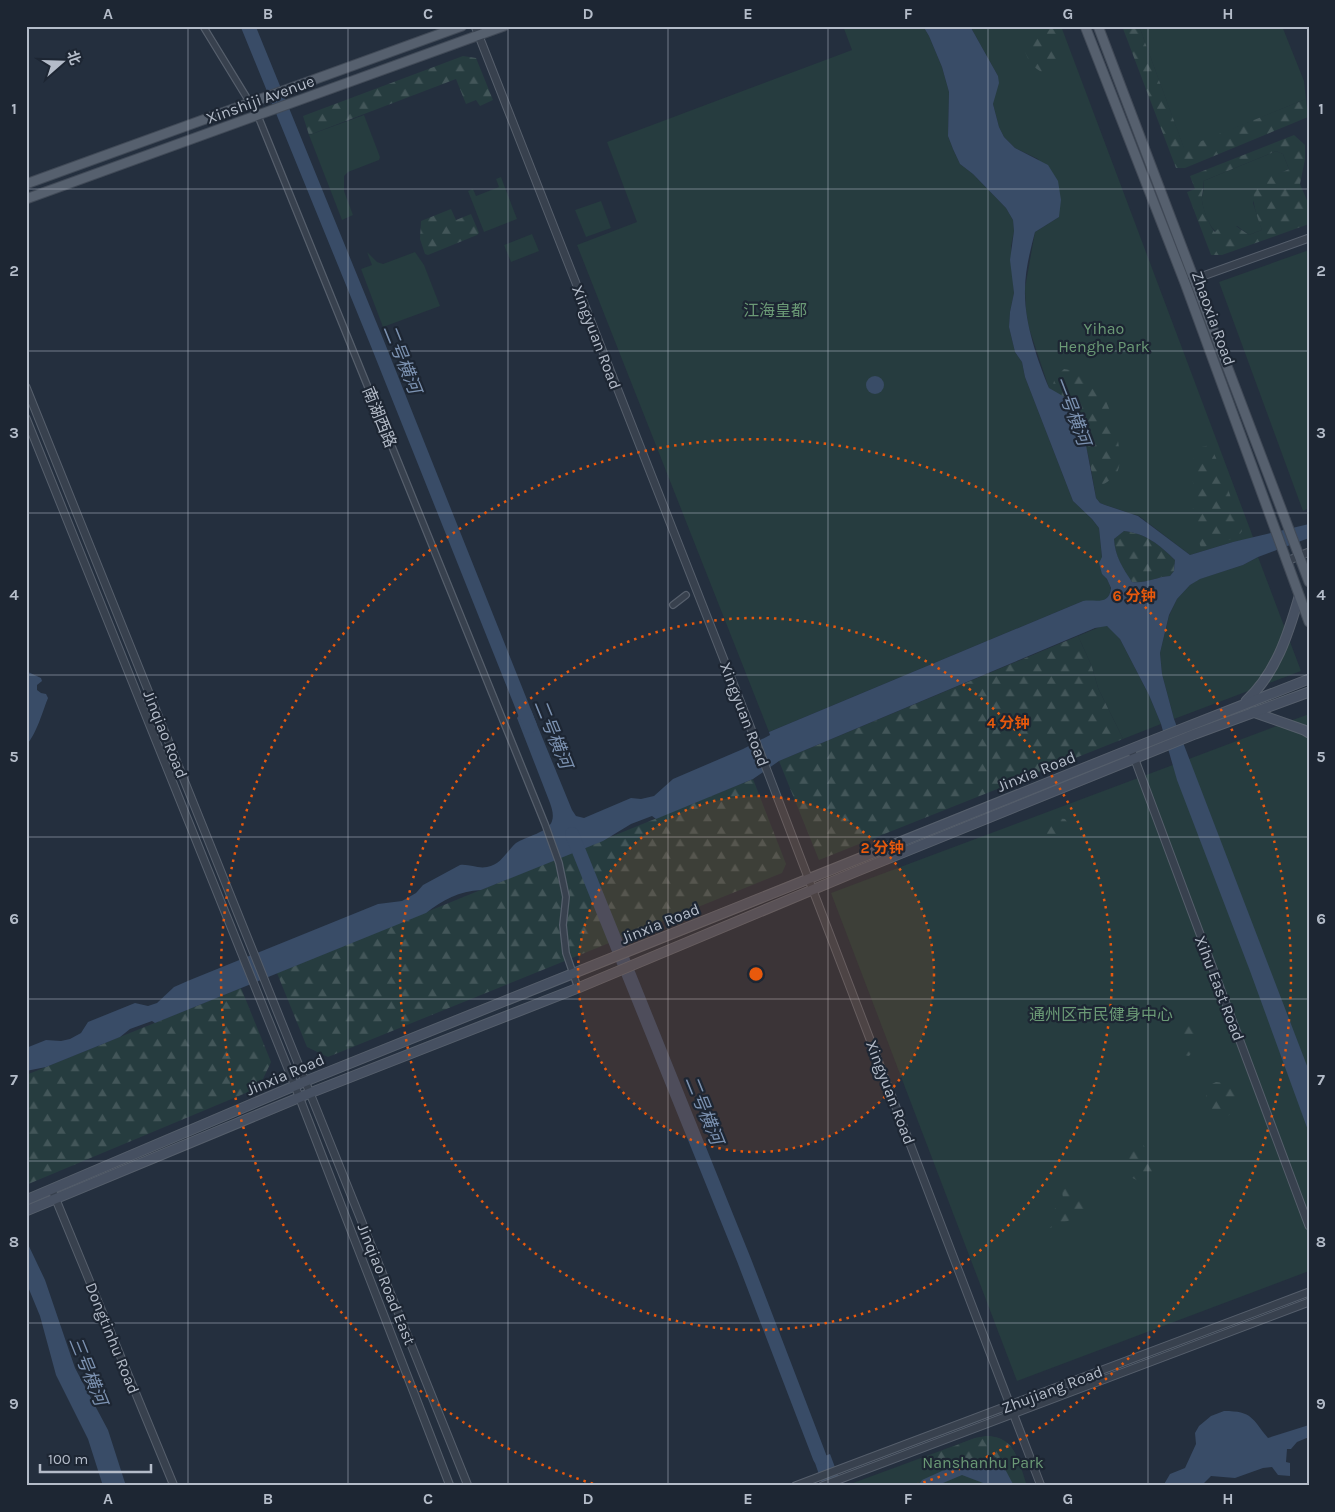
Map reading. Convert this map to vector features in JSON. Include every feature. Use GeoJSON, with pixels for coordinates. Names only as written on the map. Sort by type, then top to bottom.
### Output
{"type":"FeatureCollection","features":[{"type":"Feature","properties":{"kind":"main road","name":"Xinshiji Avenue"},"geometry":{"type":"LineString","coordinates":[[26,184],[462,26]]}},
{"type":"Feature","properties":{"kind":"main road","name":"Xinshiji Avenue"},"geometry":{"type":"LineString","coordinates":[[26,199],[504,26]]}},
{"type":"Feature","properties":{"kind":"main road","name":"Zhaoxia Road"},"geometry":{"type":"LineString","coordinates":[[1085,26],[1309,582]]}},
{"type":"Feature","properties":{"kind":"main road","name":"Zhaoxia Road"},"geometry":{"type":"LineString","coordinates":[[1098,26],[1189,281],[1274,528],[1309,622]]}},
{"type":"Feature","properties":{"kind":"main road"},"geometry":{"type":"LineString","coordinates":[[1241,706],[1257,691],[1280,655],[1300,596]]}},
{"type":"Feature","properties":{"kind":"main road","name":"Jinxia Road"},"geometry":{"type":"LineString","coordinates":[[26,1200],[306,1081],[1183,728],[1309,680]]}},
{"type":"Feature","properties":{"kind":"main road","name":"Jinxia Road"},"geometry":{"type":"LineString","coordinates":[[26,1211],[310,1093],[578,988],[812,889],[1155,750],[1309,692]]}},
{"type":"Feature","properties":{"kind":"main road"},"geometry":{"type":"LineString","coordinates":[[1252,712],[1309,733]]}},
{"type":"Feature","properties":{"kind":"street","name":"南湖西路"},"geometry":{"type":"LineString","coordinates":[[203,26],[258,116],[544,824],[559,863],[566,897],[563,925],[566,954],[578,988]]}},
{"type":"Feature","properties":{"kind":"street","name":"Xingyuan Road"},"geometry":{"type":"LineString","coordinates":[[475,26],[767,772],[1041,1486]]}},
{"type":"Feature","properties":{"kind":"street"},"geometry":{"type":"LineString","coordinates":[[1189,281],[1309,238]]}},
{"type":"Feature","properties":{"kind":"street","name":"Jinqiao Road"},"geometry":{"type":"LineString","coordinates":[[26,388],[306,1081]]}},
{"type":"Feature","properties":{"kind":"street","name":"Jinqiao Road"},"geometry":{"type":"LineString","coordinates":[[26,418],[295,1086]]}},
{"type":"Feature","properties":{"kind":"street"},"geometry":{"type":"LineString","coordinates":[[1285,557],[1297,552],[1309,552]]}},
{"type":"Feature","properties":{"kind":"street"},"geometry":{"type":"LineString","coordinates":[[673,605],[686,595]]}},
{"type":"Feature","properties":{"kind":"street","name":"Xihu East Road"},"geometry":{"type":"LineString","coordinates":[[1131,750],[1309,1226]]}},
{"type":"Feature","properties":{"kind":"street","name":"Jinqiao Road East"},"geometry":{"type":"LineString","coordinates":[[306,1081],[468,1486]]}},
{"type":"Feature","properties":{"kind":"street","name":"Jinqiao Road East"},"geometry":{"type":"LineString","coordinates":[[295,1086],[450,1486]]}},
{"type":"Feature","properties":{"kind":"street","name":"Dongtinhu Road"},"geometry":{"type":"LineString","coordinates":[[52,1190],[174,1486]]}},
{"type":"Feature","properties":{"kind":"street","name":"Zhujiang Road"},"geometry":{"type":"LineString","coordinates":[[795,1486],[1309,1292]]}},
{"type":"Feature","properties":{"kind":"street","name":"Zhujiang Road"},"geometry":{"type":"LineString","coordinates":[[822,1486],[1309,1302]]}},
{"type":"Feature","properties":{"kind":"green space","name":"江海皇都"},"geometry":{"type":"Polygon","coordinates":[[[843,26],[923,26],[929,36],[942,67],[949,92],[948,136],[953,149],[960,164],[973,174],[1006,208],[1013,220],[1014,231],[1011,246],[1014,293],[1009,327],[1015,352],[1022,362],[1025,377],[1073,501],[1099,528],[1102,574],[1108,580],[1110,591],[1107,598],[1103,601],[1083,601],[769,732],[577,245],[637,222],[607,142],[852,50],[843,26]]]}},
{"type":"Feature","properties":{"kind":"green space","name":"Yihao Henghe Park"},"geometry":{"type":"Polygon","coordinates":[[[970,26],[1061,26],[1253,537],[1251,539],[1233,542],[1190,555],[1139,516],[1100,503],[1096,498],[1089,454],[1049,388],[1029,328],[1026,311],[1025,288],[1035,232],[1059,217],[1038,159],[1015,148],[1004,137],[999,127],[993,104],[998,76],[970,26]]]}},
{"type":"Feature","properties":{"kind":"green space"},"geometry":{"type":"Polygon","coordinates":[[[1039,26],[1055,26],[1060,60],[1044,73],[1028,59],[1022,39],[1040,31],[1039,26]]]}},
{"type":"Feature","properties":{"kind":"green space"},"geometry":{"type":"Polygon","coordinates":[[[1122,26],[1139,26],[1184,148],[1306,99],[1308,117],[1185,168],[1176,168],[1122,26]]]}},
{"type":"Feature","properties":{"kind":"green space"},"geometry":{"type":"Polygon","coordinates":[[[1139,26],[1282,26],[1304,81],[1306,99],[1184,149],[1139,26]]]}},
{"type":"Feature","properties":{"kind":"green space"},"geometry":{"type":"Polygon","coordinates":[[[463,56],[476,58],[493,100],[480,106],[476,100],[466,104],[456,79],[309,135],[303,116],[463,56]]]}},
{"type":"Feature","properties":{"kind":"green space"},"geometry":{"type":"Polygon","coordinates":[[[364,115],[380,157],[379,160],[348,172],[344,176],[344,191],[353,215],[342,220],[309,135],[364,115]]]}},
{"type":"Feature","properties":{"kind":"green space"},"geometry":{"type":"Polygon","coordinates":[[[1294,135],[1305,145],[1305,159],[1300,184],[1309,205],[1309,224],[1222,255],[1211,255],[1187,192],[1195,189],[1190,176],[1294,135]],[[1276,151],[1203,181],[1202,198],[1205,213],[1215,232],[1223,224],[1230,222],[1249,235],[1262,230],[1254,204],[1255,190],[1262,180],[1289,169],[1283,154],[1276,151]]]}},
{"type":"Feature","properties":{"kind":"green space"},"geometry":{"type":"Polygon","coordinates":[[[1276,151],[1283,154],[1289,169],[1262,181],[1253,203],[1262,230],[1249,235],[1237,226],[1216,232],[1209,222],[1204,209],[1202,198],[1203,181],[1276,151]]]}},
{"type":"Feature","properties":{"kind":"green space"},"geometry":{"type":"Polygon","coordinates":[[[501,177],[517,219],[484,232],[468,191],[473,189],[476,196],[499,187],[496,179],[501,177]]]}},
{"type":"Feature","properties":{"kind":"green space"},"geometry":{"type":"Polygon","coordinates":[[[601,201],[611,228],[586,237],[575,210],[601,201]]]}},
{"type":"Feature","properties":{"kind":"green space"},"geometry":{"type":"Polygon","coordinates":[[[451,209],[456,220],[471,214],[479,233],[428,255],[425,254],[420,239],[421,221],[451,209]]]}},
{"type":"Feature","properties":{"kind":"green space"},"geometry":{"type":"Polygon","coordinates":[[[532,234],[539,251],[511,262],[504,245],[532,234]]]}},
{"type":"Feature","properties":{"kind":"green space"},"geometry":{"type":"Polygon","coordinates":[[[1309,250],[1309,508],[1303,511],[1219,282],[1309,250]]]}},
{"type":"Feature","properties":{"kind":"green space"},"geometry":{"type":"Polygon","coordinates":[[[367,252],[377,262],[383,264],[415,252],[424,265],[440,306],[383,327],[361,269],[372,265],[367,252]]]}},
{"type":"Feature","properties":{"kind":"green space"},"geometry":{"type":"Polygon","coordinates":[[[1064,369],[1082,374],[1097,386],[1111,413],[1119,448],[1119,467],[1113,477],[1095,489],[1082,424],[1075,403],[1051,391],[1055,378],[1064,369]]]}},
{"type":"Feature","properties":{"kind":"green space"},"geometry":{"type":"Polygon","coordinates":[[[1210,445],[1222,471],[1242,531],[1238,537],[1201,548],[1190,512],[1199,502],[1194,487],[1192,469],[1197,448],[1210,445]]]}},
{"type":"Feature","properties":{"kind":"green space"},"geometry":{"type":"Polygon","coordinates":[[[1124,531],[1139,534],[1164,549],[1175,560],[1174,571],[1170,576],[1132,582],[1120,562],[1114,539],[1124,531]]]}},
{"type":"Feature","properties":{"kind":"green space"},"geometry":{"type":"Polygon","coordinates":[[[1258,557],[1301,671],[1174,719],[1162,674],[1160,653],[1169,616],[1177,599],[1190,585],[1199,579],[1243,565],[1258,557]]]}},
{"type":"Feature","properties":{"kind":"green space"},"geometry":{"type":"Polygon","coordinates":[[[1102,626],[1107,626],[1120,639],[1149,695],[1161,724],[1123,739],[1098,688],[1092,667],[1078,636],[1102,626]]]}},
{"type":"Feature","properties":{"kind":"green space"},"geometry":{"type":"Polygon","coordinates":[[[1078,636],[1092,667],[1098,688],[1123,739],[819,860],[779,761],[1078,636]]]}},
{"type":"Feature","properties":{"kind":"green space","name":"通州区市民健身中心"},"geometry":{"type":"Polygon","coordinates":[[[1309,714],[1309,1271],[1017,1381],[831,893],[1309,714]]]}},
{"type":"Feature","properties":{"kind":"green space"},"geometry":{"type":"Polygon","coordinates":[[[753,779],[786,864],[782,873],[328,1057],[307,1047],[277,973],[753,779]]]}},
{"type":"Feature","properties":{"kind":"green space"},"geometry":{"type":"Polygon","coordinates":[[[1056,818],[1065,819],[1070,826],[1067,836],[1055,846],[1045,844],[1036,834],[1037,831],[1043,823],[1056,818]]]}},
{"type":"Feature","properties":{"kind":"green space"},"geometry":{"type":"Polygon","coordinates":[[[241,988],[271,1062],[262,1081],[253,1090],[26,1185],[26,1075],[241,988]]]}},
{"type":"Feature","properties":{"kind":"green space"},"geometry":{"type":"Polygon","coordinates":[[[1192,1020],[1197,1021],[1199,1035],[1197,1044],[1189,1056],[1184,1055],[1181,1041],[1185,1028],[1192,1020]]]}},
{"type":"Feature","properties":{"kind":"green space"},"geometry":{"type":"Polygon","coordinates":[[[1216,1082],[1224,1083],[1230,1087],[1236,1097],[1234,1109],[1223,1119],[1212,1112],[1204,1102],[1210,1085],[1216,1082]]]}},
{"type":"Feature","properties":{"kind":"green space"},"geometry":{"type":"Polygon","coordinates":[[[1133,1145],[1143,1145],[1152,1154],[1155,1175],[1149,1183],[1140,1182],[1127,1175],[1127,1160],[1133,1145]]]}},
{"type":"Feature","properties":{"kind":"green space"},"geometry":{"type":"Polygon","coordinates":[[[1071,1184],[1079,1185],[1086,1214],[1050,1228],[1045,1226],[1063,1198],[1062,1191],[1071,1184]]]}},
{"type":"Feature","properties":{"kind":"green space"},"geometry":{"type":"Polygon","coordinates":[[[987,1436],[999,1438],[1011,1446],[1018,1461],[1009,1462],[1001,1460],[987,1450],[983,1451],[971,1462],[958,1462],[941,1469],[937,1467],[934,1454],[975,1438],[987,1436]]]}},
{"type":"Feature","properties":{"kind":"green space","name":"Nanshanhu Park"},"geometry":{"type":"Polygon","coordinates":[[[997,1437],[1010,1446],[1018,1460],[1027,1486],[845,1486],[975,1438],[997,1437]]]}},
{"type":"Feature","properties":{"kind":"water","name":"一号横河"},"geometry":{"type":"Polygon","coordinates":[[[923,26],[970,26],[998,76],[999,83],[993,104],[999,127],[1004,137],[1015,148],[1048,165],[1058,181],[1061,200],[1059,217],[1035,232],[1027,268],[1025,302],[1029,327],[1049,388],[1075,403],[1082,424],[1096,498],[1100,503],[1138,516],[1190,555],[1233,542],[1309,524],[1309,538],[1258,557],[1243,565],[1200,579],[1190,585],[1177,599],[1169,615],[1160,653],[1162,674],[1174,719],[1309,1071],[1309,1133],[1177,780],[1161,724],[1149,695],[1120,639],[1107,626],[1095,628],[779,761],[753,779],[656,819],[652,816],[631,824],[603,841],[481,890],[458,894],[426,913],[155,1023],[152,1021],[130,1029],[120,1037],[46,1067],[26,1071],[26,1048],[46,1040],[61,1041],[70,1039],[81,1033],[88,1022],[135,1003],[148,1006],[157,1003],[174,987],[190,980],[378,904],[402,901],[416,893],[423,885],[460,865],[492,866],[500,861],[516,843],[546,828],[550,825],[553,816],[550,803],[517,718],[523,709],[531,710],[572,810],[576,816],[584,818],[631,798],[641,799],[654,796],[673,779],[743,749],[770,735],[769,732],[1083,601],[1101,600],[1108,597],[1111,588],[1107,579],[1102,574],[1099,563],[1102,557],[1099,528],[1073,501],[1025,377],[1022,362],[1015,352],[1009,327],[1014,293],[1010,260],[1014,231],[1013,220],[1006,208],[973,174],[960,164],[953,149],[948,136],[949,92],[942,67],[923,26]],[[1124,531],[1114,539],[1118,557],[1132,582],[1170,576],[1174,571],[1175,560],[1152,541],[1132,532],[1124,531]]]}},
{"type":"Feature","properties":{"kind":"water"},"geometry":{"type":"Polygon","coordinates":[[[875,376],[881,379],[884,385],[881,391],[875,394],[869,391],[866,385],[869,379],[875,376]]]}},
{"type":"Feature","properties":{"kind":"water"},"geometry":{"type":"Polygon","coordinates":[[[26,671],[41,678],[42,681],[37,685],[37,690],[46,694],[48,698],[36,729],[26,745],[26,671]]]}},
{"type":"Feature","properties":{"kind":"water"},"geometry":{"type":"Polygon","coordinates":[[[26,1240],[45,1280],[75,1368],[108,1430],[126,1486],[103,1486],[88,1439],[56,1375],[40,1316],[26,1282],[26,1240]]]}},
{"type":"Feature","properties":{"kind":"water"},"geometry":{"type":"Polygon","coordinates":[[[1224,1411],[1234,1411],[1251,1417],[1268,1438],[1309,1425],[1309,1437],[1297,1442],[1291,1449],[1287,1449],[1286,1462],[1290,1463],[1290,1476],[1278,1475],[1272,1467],[1263,1468],[1235,1478],[1211,1476],[1201,1486],[1163,1486],[1170,1474],[1185,1468],[1196,1444],[1195,1433],[1199,1426],[1211,1416],[1224,1411]]]}},
{"type":"Feature","properties":{"kind":"water"},"geometry":{"type":"Polygon","coordinates":[[[830,1454],[842,1486],[823,1486],[814,1460],[830,1454]]]}},
{"type":"Feature","properties":{"kind":"water"},"geometry":{"type":"Polygon","coordinates":[[[983,1463],[999,1465],[1005,1469],[1014,1486],[991,1486],[962,1475],[936,1486],[918,1486],[922,1480],[953,1466],[983,1463]]]}},
{"type":"Feature","properties":{"kind":"waterway","name":"二号横河"},"geometry":{"type":"LineString","coordinates":[[248,26],[530,726]]}},
{"type":"Feature","properties":{"kind":"waterway","name":"二号横河"},"geometry":{"type":"LineString","coordinates":[[572,834],[744,1260],[820,1458]]}},
{"type":"Feature","properties":{"kind":"water label","name":"三号横河"},"geometry":{"type":"Point","coordinates":[88,1371]}}]}
